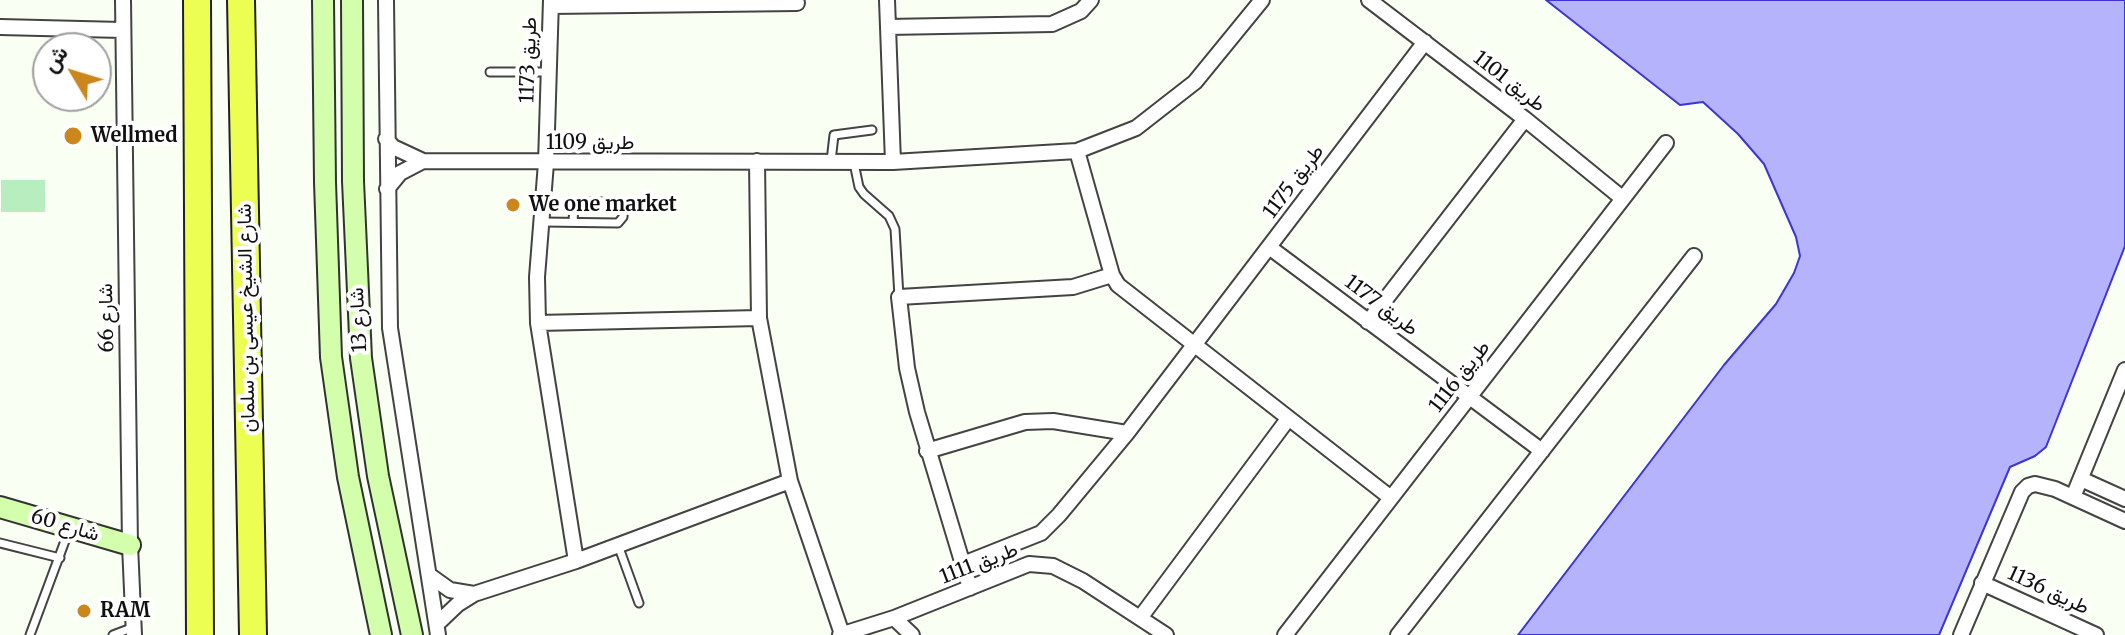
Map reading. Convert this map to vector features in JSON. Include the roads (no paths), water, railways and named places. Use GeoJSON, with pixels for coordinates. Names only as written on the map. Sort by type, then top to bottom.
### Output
{"type":"FeatureCollection","features":[{"type":"Feature","properties":{"kind":"highway"},"geometry":{"type":"LineString","coordinates":[[197,0],[200,635]]}},
{"type":"Feature","properties":{"kind":"highway","name":"شارع الشيخ عيسى بن سلمان"},"geometry":{"type":"LineString","coordinates":[[241,0],[253,635]]}},
{"type":"Feature","properties":{"kind":"street","name":"شارع 66"},"geometry":{"type":"LineString","coordinates":[[123,0],[130,545],[134,631]]}},
{"type":"Feature","properties":{"kind":"street","name":"شارع 13"},"geometry":{"type":"LineString","coordinates":[[323,0],[331,357],[348,477],[381,635]]}},
{"type":"Feature","properties":{"kind":"street","name":"شارع 13"},"geometry":{"type":"LineString","coordinates":[[352,0],[353,181],[361,358],[378,476],[412,635]]}},
{"type":"Feature","properties":{"kind":"street"},"geometry":{"type":"LineString","coordinates":[[386,0],[390,328],[437,629]]}},
{"type":"Feature","properties":{"kind":"street"},"geometry":{"type":"LineString","coordinates":[[887,0],[893,162]]}},
{"type":"Feature","properties":{"kind":"street"},"geometry":{"type":"LineString","coordinates":[[888,27],[1052,24],[1081,11],[1091,0]]}},
{"type":"Feature","properties":{"kind":"street","name":"طريق 1109"},"geometry":{"type":"LineString","coordinates":[[386,139],[393,147],[423,161],[893,162],[1077,151],[1136,128],[1195,82],[1262,0]]}},
{"type":"Feature","properties":{"kind":"street","name":"طريق 1101"},"geometry":{"type":"LineString","coordinates":[[1369,0],[1525,119],[1622,198]]}},
{"type":"Feature","properties":{"kind":"street","name":"طريق 1173"},"geometry":{"type":"LineString","coordinates":[[576,561],[538,323],[537,277],[543,222],[551,3],[797,3]]}},
{"type":"Feature","properties":{"kind":"street"},"geometry":{"type":"LineString","coordinates":[[0,27],[122,30]]}},
{"type":"Feature","properties":{"kind":"street","name":"طريق 1175"},"geometry":{"type":"LineString","coordinates":[[963,564],[1041,533],[1127,433],[1425,42]]}},
{"type":"Feature","properties":{"kind":"street"},"geometry":{"type":"LineString","coordinates":[[1368,322],[1525,119]]}},
{"type":"Feature","properties":{"kind":"street","name":"طريق 1116"},"geometry":{"type":"LineString","coordinates":[[1285,635],[1666,143]]}},
{"type":"Feature","properties":{"kind":"street"},"geometry":{"type":"LineString","coordinates":[[1077,151],[1112,275],[1127,293],[1391,498]]}},
{"type":"Feature","properties":{"kind":"street"},"geometry":{"type":"LineString","coordinates":[[387,189],[400,173],[423,161]]}},
{"type":"Feature","properties":{"kind":"street"},"geometry":{"type":"LineString","coordinates":[[757,161],[759,318],[790,481],[841,635]]}},
{"type":"Feature","properties":{"kind":"street","name":"طريق 1177"},"geometry":{"type":"LineString","coordinates":[[1269,247],[1542,451]]}},
{"type":"Feature","properties":{"kind":"street"},"geometry":{"type":"LineString","coordinates":[[1398,635],[1694,256]]}},
{"type":"Feature","properties":{"kind":"street"},"geometry":{"type":"LineString","coordinates":[[970,588],[927,451],[907,368],[899,297],[1073,287],[1112,275]]}},
{"type":"Feature","properties":{"kind":"street"},"geometry":{"type":"LineString","coordinates":[[538,323],[759,318]]}},
{"type":"Feature","properties":{"kind":"street"},"geometry":{"type":"LineString","coordinates":[[2073,497],[2125,370]]}},
{"type":"Feature","properties":{"kind":"street"},"geometry":{"type":"LineString","coordinates":[[1140,618],[1288,419]]}},
{"type":"Feature","properties":{"kind":"street"},"geometry":{"type":"LineString","coordinates":[[927,451],[1025,422],[1053,421],[1127,433]]}},
{"type":"Feature","properties":{"kind":"street"},"geometry":{"type":"LineString","coordinates":[[2081,479],[2125,499]]}},
{"type":"Feature","properties":{"kind":"street"},"geometry":{"type":"LineString","coordinates":[[437,629],[450,610],[474,594],[576,561],[790,481]]}},
{"type":"Feature","properties":{"kind":"street"},"geometry":{"type":"LineString","coordinates":[[1961,635],[2022,492],[2028,486],[2045,486],[2125,521]]}},
{"type":"Feature","properties":{"kind":"street","name":"شارع 60"},"geometry":{"type":"LineString","coordinates":[[0,507],[130,545]]}},
{"type":"Feature","properties":{"kind":"street","name":"طريق 1111"},"geometry":{"type":"LineString","coordinates":[[841,635],[894,618],[1029,564],[1053,566],[1083,581],[1166,635]]}},
{"type":"Feature","properties":{"kind":"street"},"geometry":{"type":"LineString","coordinates":[[429,575],[450,590],[474,594]]}},
{"type":"Feature","properties":{"kind":"street","name":"طريق 1136"},"geometry":{"type":"LineString","coordinates":[[1982,583],[2096,635]]}},
{"type":"Feature","properties":{"kind":"street"},"geometry":{"type":"LineString","coordinates":[[894,618],[912,635]]}},
{"type":"Feature","properties":{"kind":"lane"},"geometry":{"type":"LineString","coordinates":[[490,72],[549,72]]}},
{"type":"Feature","properties":{"kind":"lane"},"geometry":{"type":"LineString","coordinates":[[831,161],[834,135],[872,130]]}},
{"type":"Feature","properties":{"kind":"lane"},"geometry":{"type":"LineString","coordinates":[[854,162],[859,187],[889,216],[895,229],[899,297]]}},
{"type":"Feature","properties":{"kind":"lane"},"geometry":{"type":"LineString","coordinates":[[543,222],[618,223],[623,217],[624,206],[617,202],[578,202],[574,206],[573,222]]}},
{"type":"Feature","properties":{"kind":"lane"},"geometry":{"type":"LineString","coordinates":[[30,635],[70,528]]}},
{"type":"Feature","properties":{"kind":"lane"},"geometry":{"type":"LineString","coordinates":[[0,543],[60,558]]}},
{"type":"Feature","properties":{"kind":"lane"},"geometry":{"type":"LineString","coordinates":[[618,545],[639,603]]}},
{"type":"Feature","properties":{"kind":"lane"},"geometry":{"type":"LineString","coordinates":[[113,635],[134,631]]}},
{"type":"Feature","properties":{"kind":"water"},"geometry":{"type":"Polygon","coordinates":[[[1546,0],[2125,0],[2125,246],[2046,447],[2035,456],[2010,467],[1939,635],[1518,635],[1724,365],[1776,304],[1800,256],[1796,237],[1764,164],[1738,134],[1703,102],[1680,105],[1546,0]]]}},
{"type":"Feature","properties":{"kind":"place","name":"Wellmed"},"geometry":{"type":"Point","coordinates":[73,136]}},
{"type":"Feature","properties":{"kind":"place","name":"We one market"},"geometry":{"type":"Point","coordinates":[513,205]}},
{"type":"Feature","properties":{"kind":"place","name":"RAM"},"geometry":{"type":"Point","coordinates":[84,611]}}]}
